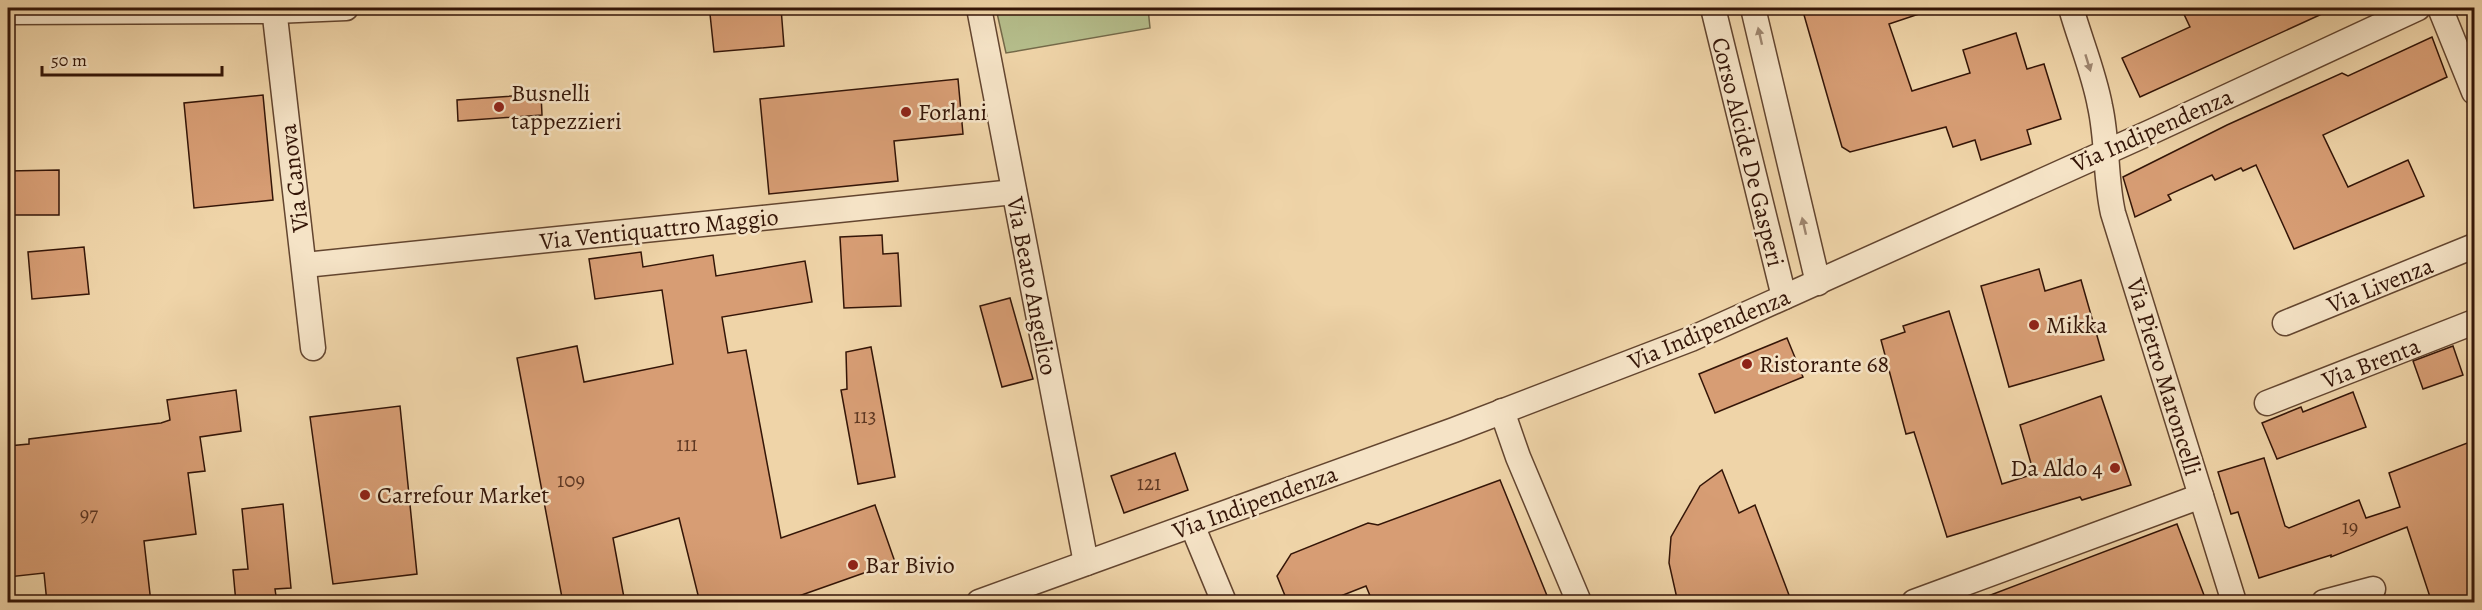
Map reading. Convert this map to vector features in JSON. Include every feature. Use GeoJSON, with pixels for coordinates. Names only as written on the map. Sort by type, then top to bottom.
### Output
{"type":"FeatureCollection","features":[{"type":"Feature","properties":{"kind":"street"},"geometry":{"type":"LineString","coordinates":[[8,12],[346,8]]}},
{"type":"Feature","properties":{"kind":"street","name":"Via Beato Angelico"},"geometry":{"type":"LineString","coordinates":[[979,8],[1086,563]]}},
{"type":"Feature","properties":{"kind":"street","name":"Corso Alcide De Gasperi"},"geometry":{"type":"LineString","coordinates":[[1713,8],[1784,297]]}},
{"type":"Feature","properties":{"kind":"street","name":"Corso Alcide De Gasperi"},"geometry":{"type":"LineString","coordinates":[[1753,8],[1818,282]]}},
{"type":"Feature","properties":{"kind":"street","name":"Via Pietro Maroncelli"},"geometry":{"type":"LineString","coordinates":[[2071,8],[2100,105],[2107,150],[2106,186],[2113,213],[2234,603]]}},
{"type":"Feature","properties":{"kind":"street","name":"Via Indipendenza"},"geometry":{"type":"LineString","coordinates":[[979,603],[1666,350],[2418,8]]}},
{"type":"Feature","properties":{"kind":"street"},"geometry":{"type":"LineString","coordinates":[[2440,8],[2465,42],[2475,92]]}},
{"type":"Feature","properties":{"kind":"street","name":"Via Canova"},"geometry":{"type":"LineString","coordinates":[[274,9],[313,348]]}},
{"type":"Feature","properties":{"kind":"street","name":"Via Ventiquattro Maggio"},"geometry":{"type":"LineString","coordinates":[[305,266],[1014,192]]}},
{"type":"Feature","properties":{"kind":"street","name":"Via Livenza"},"geometry":{"type":"LineString","coordinates":[[2285,323],[2475,246]]}},
{"type":"Feature","properties":{"kind":"street","name":"Via Brenta"},"geometry":{"type":"LineString","coordinates":[[2267,403],[2475,322]]}},
{"type":"Feature","properties":{"kind":"street"},"geometry":{"type":"LineString","coordinates":[[1502,411],[1518,457],[1579,603]]}},
{"type":"Feature","properties":{"kind":"street"},"geometry":{"type":"LineString","coordinates":[[1914,603],[2201,496]]}},
{"type":"Feature","properties":{"kind":"street"},"geometry":{"type":"LineString","coordinates":[[1192,525],[1224,603]]}},
{"type":"Feature","properties":{"kind":"street"},"geometry":{"type":"LineString","coordinates":[[2324,603],[2373,589]]}},
{"type":"Feature","properties":{"kind":"green space"},"geometry":{"type":"Polygon","coordinates":[[[1002,8],[1148,8],[1150,28],[1006,53],[997,13],[1002,8]]]}},
{"type":"Feature","properties":{"kind":"building"},"geometry":{"type":"Polygon","coordinates":[[[781,8],[784,46],[714,52],[710,14],[781,8]]]}},
{"type":"Feature","properties":{"kind":"building"},"geometry":{"type":"Polygon","coordinates":[[[1802,8],[1928,8],[1928,11],[1889,24],[1912,91],[1970,73],[1963,50],[2016,33],[2027,69],[2044,64],[2061,119],[2027,130],[2031,144],[1981,160],[1975,140],[1953,147],[1946,127],[1850,152],[1842,147],[1802,8]]]}},
{"type":"Feature","properties":{"kind":"building"},"geometry":{"type":"Polygon","coordinates":[[[2181,8],[2335,8],[2140,97],[2122,58],[2190,27],[2181,8]]]}},
{"type":"Feature","properties":{"kind":"building"},"geometry":{"type":"Polygon","coordinates":[[[2432,37],[2447,77],[2323,135],[2348,187],[2408,160],[2424,196],[2294,249],[2256,165],[2243,171],[2241,168],[2215,180],[2212,175],[2168,195],[2171,200],[2135,217],[2123,177],[2227,125],[2342,73],[2348,76],[2432,37]]]}},
{"type":"Feature","properties":{"kind":"building"},"geometry":{"type":"Polygon","coordinates":[[[958,79],[963,134],[894,141],[898,181],[769,194],[760,99],[958,79]]]}},
{"type":"Feature","properties":{"kind":"building","name":"Busnelli tappezzieri"},"geometry":{"type":"Polygon","coordinates":[[[541,94],[542,115],[458,121],[457,100],[541,94]]]}},
{"type":"Feature","properties":{"kind":"building"},"geometry":{"type":"Polygon","coordinates":[[[263,95],[273,200],[194,208],[184,103],[263,95]]]}},
{"type":"Feature","properties":{"kind":"building"},"geometry":{"type":"Polygon","coordinates":[[[59,170],[59,215],[8,215],[8,171],[59,170]]]}},
{"type":"Feature","properties":{"kind":"building"},"geometry":{"type":"Polygon","coordinates":[[[882,235],[883,254],[898,253],[901,306],[844,308],[840,237],[882,235]]]}},
{"type":"Feature","properties":{"kind":"building"},"geometry":{"type":"Polygon","coordinates":[[[84,247],[89,294],[32,299],[28,252],[84,247]]]}},
{"type":"Feature","properties":{"kind":"building"},"geometry":{"type":"Polygon","coordinates":[[[641,252],[643,267],[713,255],[716,276],[805,261],[812,302],[722,317],[728,353],[746,350],[781,538],[875,505],[895,562],[796,597],[798,603],[700,603],[679,518],[613,538],[625,603],[563,603],[517,358],[577,346],[584,382],[673,364],[662,290],[595,299],[589,259],[641,252]]]}},
{"type":"Feature","properties":{"kind":"building"},"geometry":{"type":"Polygon","coordinates":[[[2039,269],[2045,291],[2081,280],[2104,360],[2009,387],[1981,286],[2039,269]]]}},
{"type":"Feature","properties":{"kind":"building"},"geometry":{"type":"Polygon","coordinates":[[[1010,298],[1033,379],[1002,387],[980,306],[1010,298]]]}},
{"type":"Feature","properties":{"kind":"building"},"geometry":{"type":"Polygon","coordinates":[[[1949,311],[2002,484],[2034,474],[2020,425],[2101,396],[2131,485],[2082,500],[2080,497],[1947,537],[1914,432],[1906,434],[1881,340],[1905,332],[1903,326],[1949,311]]]}},
{"type":"Feature","properties":{"kind":"building"},"geometry":{"type":"Polygon","coordinates":[[[1787,338],[1803,377],[1715,413],[1699,374],[1787,338]]]}},
{"type":"Feature","properties":{"kind":"building"},"geometry":{"type":"Polygon","coordinates":[[[2453,346],[2463,375],[2423,389],[2413,361],[2453,346]]]}},
{"type":"Feature","properties":{"kind":"building"},"geometry":{"type":"Polygon","coordinates":[[[871,347],[895,477],[858,484],[841,390],[847,389],[846,352],[871,347]]]}},
{"type":"Feature","properties":{"kind":"building"},"geometry":{"type":"Polygon","coordinates":[[[236,390],[241,431],[200,437],[205,471],[188,473],[196,534],[144,541],[151,603],[47,603],[44,573],[8,577],[8,446],[29,444],[29,439],[161,423],[170,420],[167,400],[236,390]]]}},
{"type":"Feature","properties":{"kind":"building"},"geometry":{"type":"Polygon","coordinates":[[[2353,392],[2366,427],[2277,459],[2262,423],[2301,407],[2303,412],[2353,392]]]}},
{"type":"Feature","properties":{"kind":"building","name":"Carrefour Market"},"geometry":{"type":"Polygon","coordinates":[[[400,406],[417,574],[333,584],[310,417],[400,406]]]}},
{"type":"Feature","properties":{"kind":"building"},"geometry":{"type":"Polygon","coordinates":[[[2475,440],[2475,603],[2432,603],[2407,527],[2331,557],[2331,555],[2259,578],[2238,512],[2231,514],[2218,472],[2264,458],[2285,526],[2289,528],[2359,500],[2366,518],[2400,507],[2389,473],[2475,440]]]}},
{"type":"Feature","properties":{"kind":"building"},"geometry":{"type":"Polygon","coordinates":[[[1175,453],[1188,490],[1124,513],[1111,476],[1175,453]]]}},
{"type":"Feature","properties":{"kind":"building"},"geometry":{"type":"Polygon","coordinates":[[[1722,470],[1739,513],[1755,505],[1792,603],[1678,603],[1669,563],[1671,537],[1700,486],[1722,470]]]}},
{"type":"Feature","properties":{"kind":"building"},"geometry":{"type":"Polygon","coordinates":[[[1500,480],[1550,603],[1373,603],[1366,586],[1323,603],[1288,603],[1277,576],[1291,554],[1368,523],[1378,525],[1500,480]]]}},
{"type":"Feature","properties":{"kind":"building"},"geometry":{"type":"Polygon","coordinates":[[[283,504],[291,588],[275,589],[277,603],[236,603],[233,570],[248,569],[242,509],[283,504]]]}},
{"type":"Feature","properties":{"kind":"building"},"geometry":{"type":"Polygon","coordinates":[[[2177,524],[2207,603],[1976,603],[1975,601],[2177,524]]]}},
{"type":"Feature","properties":{"kind":"place","name":"Busnelli tappezzieri"},"geometry":{"type":"Point","coordinates":[499,107]}},
{"type":"Feature","properties":{"kind":"place","name":"Forlani"},"geometry":{"type":"Point","coordinates":[906,112]}},
{"type":"Feature","properties":{"kind":"place","name":"Mikka"},"geometry":{"type":"Point","coordinates":[2034,325]}},
{"type":"Feature","properties":{"kind":"place","name":"Ristorante 68"},"geometry":{"type":"Point","coordinates":[1747,364]}},
{"type":"Feature","properties":{"kind":"place","name":"Da Aldo 4"},"geometry":{"type":"Point","coordinates":[2115,468]}},
{"type":"Feature","properties":{"kind":"place","name":"Carrefour Market"},"geometry":{"type":"Point","coordinates":[365,495]}},
{"type":"Feature","properties":{"kind":"place","name":"Bar Bivio"},"geometry":{"type":"Point","coordinates":[853,565]}}]}
